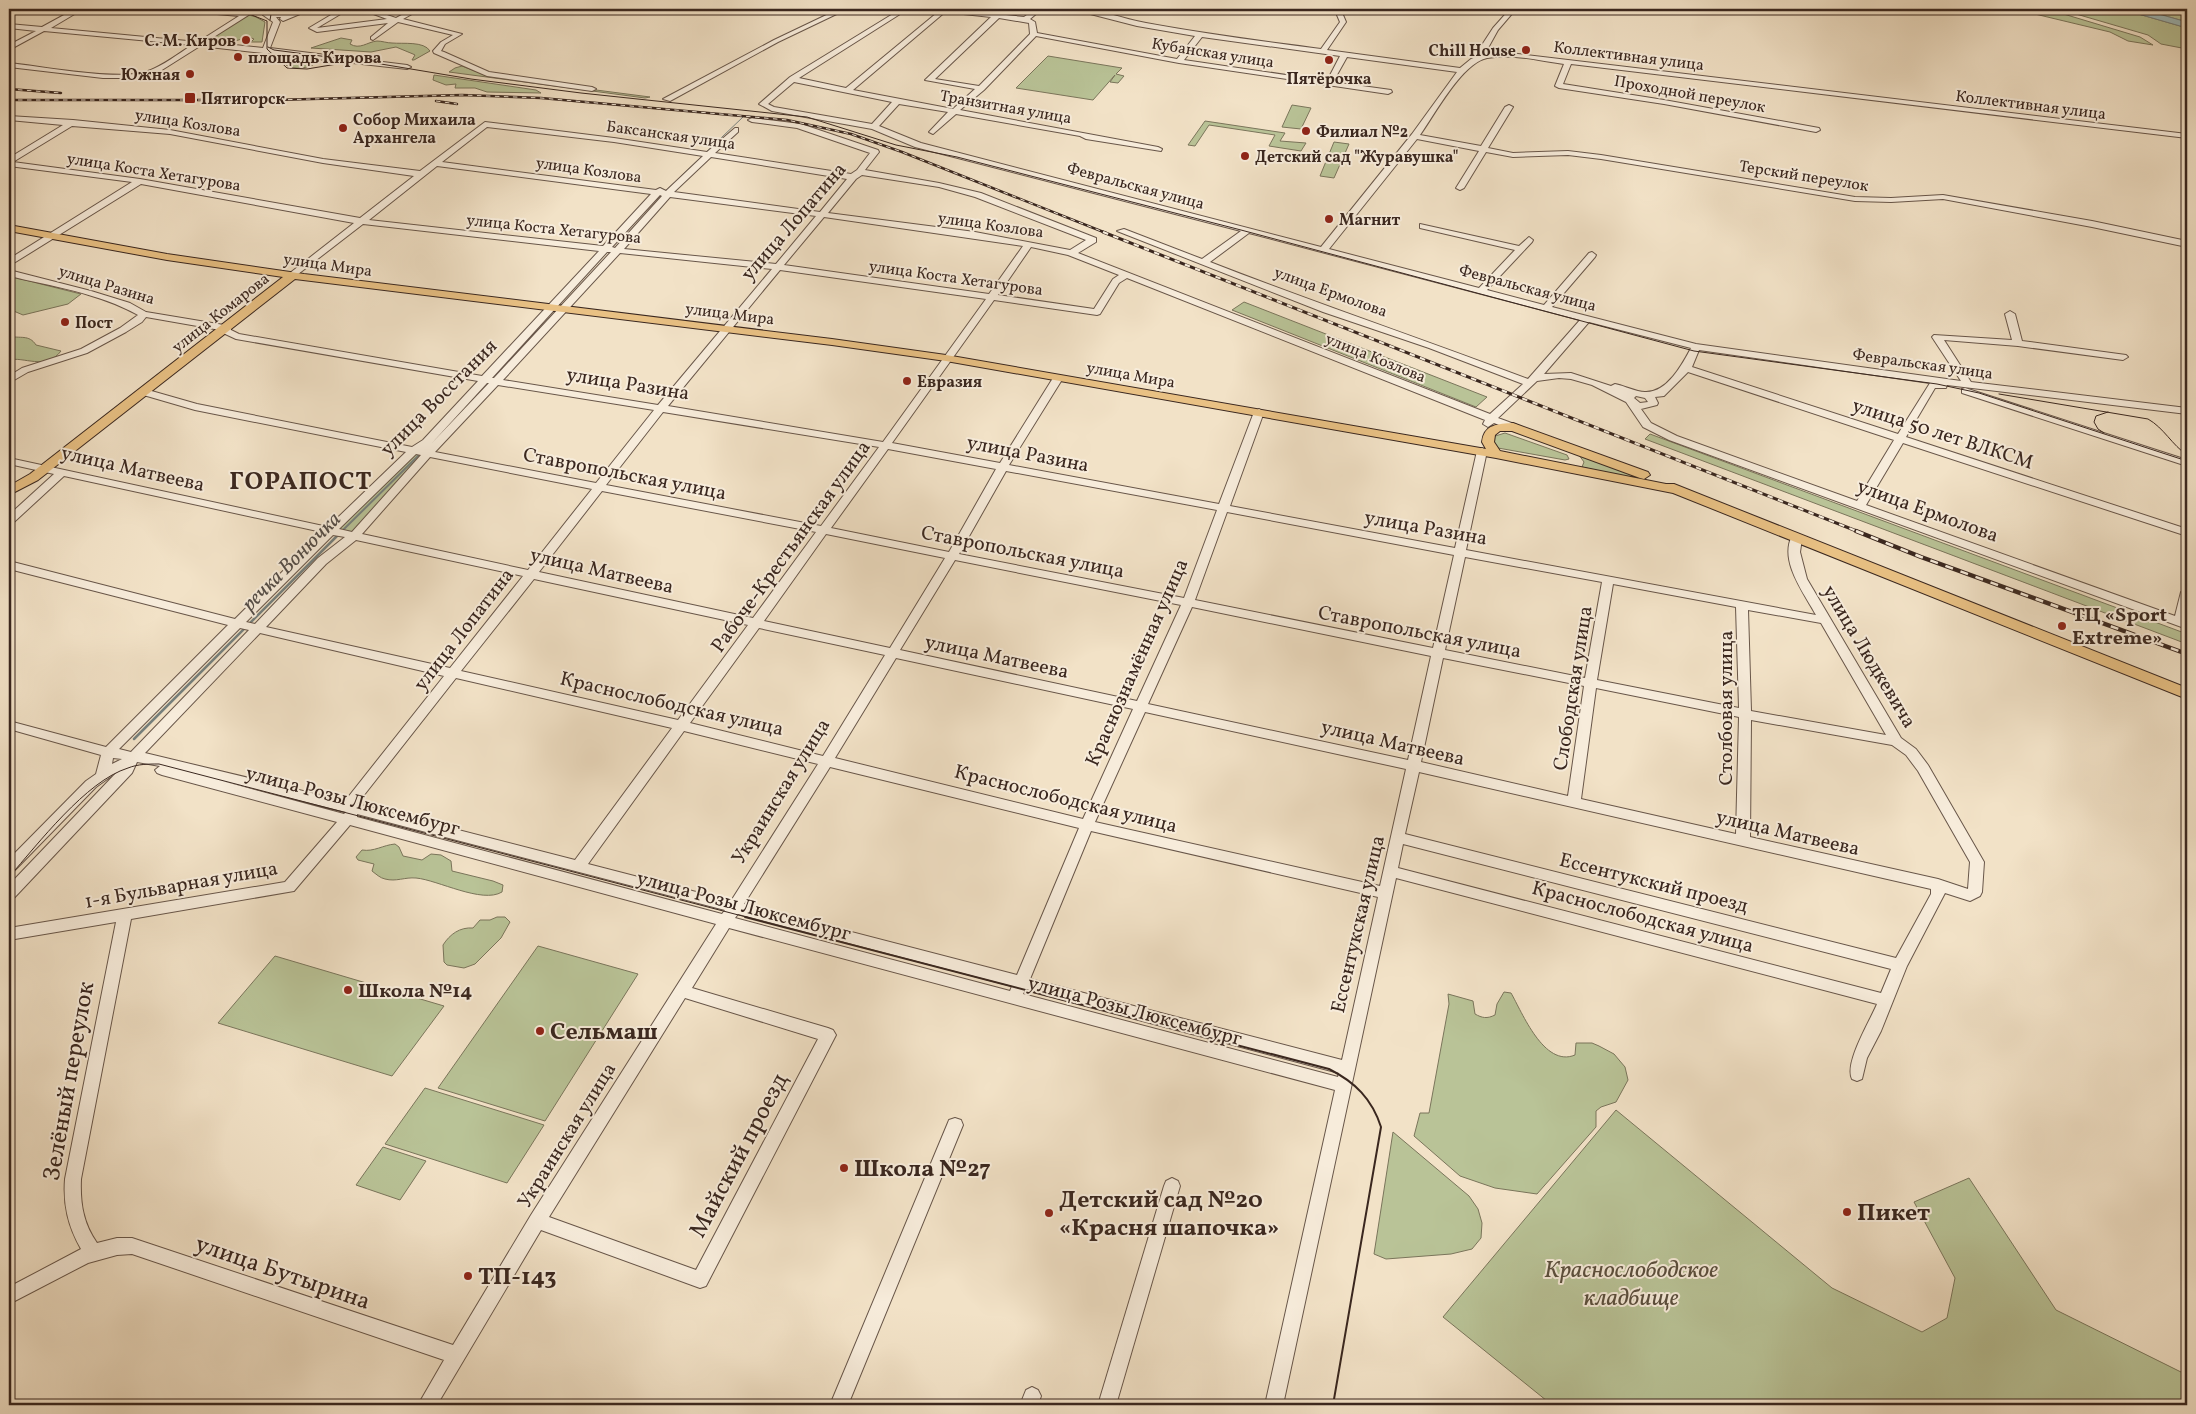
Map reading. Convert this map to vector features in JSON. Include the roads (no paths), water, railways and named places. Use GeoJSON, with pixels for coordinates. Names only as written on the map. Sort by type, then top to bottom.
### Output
{"type":"FeatureCollection","features":[{"type":"Feature","properties":{"kind":"main road","name":"улица Мира"},"geometry":{"type":"LineString","coordinates":[[9,228],[167,257],[293,275],[946,358],[1482,451],[1678,490]]}},
{"type":"Feature","properties":{"kind":"main road","name":"улица Комарова"},"geometry":{"type":"LineString","coordinates":[[9,491],[45,468],[293,275]]}},
{"type":"Feature","properties":{"kind":"main road","name":"улица Мира"},"geometry":{"type":"LineString","coordinates":[[1445,445],[1474,446],[1483,442],[1497,428],[1513,427]]}},
{"type":"Feature","properties":{"kind":"main road"},"geometry":{"type":"LineString","coordinates":[[1513,427],[1644,476],[2187,694]]}},
{"type":"Feature","properties":{"kind":"main road"},"geometry":{"type":"LineString","coordinates":[[1488,435],[1490,447],[1496,454]]}},
{"type":"Feature","properties":{"kind":"main road"},"geometry":{"type":"LineString","coordinates":[[1558,466],[1576,462],[1575,455],[1568,449]]}},
{"type":"Feature","properties":{"kind":"street"},"geometry":{"type":"LineString","coordinates":[[9,48],[80,9]]}},
{"type":"Feature","properties":{"kind":"street"},"geometry":{"type":"LineString","coordinates":[[184,9],[243,14]]}},
{"type":"Feature","properties":{"kind":"street"},"geometry":{"type":"LineString","coordinates":[[266,50],[276,22],[309,9]]}},
{"type":"Feature","properties":{"kind":"street"},"geometry":{"type":"LineString","coordinates":[[346,9],[312,28],[316,30],[398,20]]}},
{"type":"Feature","properties":{"kind":"street"},"geometry":{"type":"LineString","coordinates":[[363,9],[398,20],[458,34],[443,43],[437,51],[476,71],[592,89]]}},
{"type":"Feature","properties":{"kind":"street"},"geometry":{"type":"LineString","coordinates":[[373,38],[398,20],[418,9]]}},
{"type":"Feature","properties":{"kind":"street"},"geometry":{"type":"LineString","coordinates":[[666,99],[776,41],[844,9]]}},
{"type":"Feature","properties":{"kind":"street"},"geometry":{"type":"LineString","coordinates":[[793,79],[905,9]]}},
{"type":"Feature","properties":{"kind":"street"},"geometry":{"type":"LineString","coordinates":[[932,9],[1025,19],[1032,22],[1034,34],[934,132]]}},
{"type":"Feature","properties":{"kind":"street"},"geometry":{"type":"LineString","coordinates":[[1025,19],[1039,9]]}},
{"type":"Feature","properties":{"kind":"street"},"geometry":{"type":"LineString","coordinates":[[1074,9],[1129,23],[1200,35],[1462,70]]}},
{"type":"Feature","properties":{"kind":"street"},"geometry":{"type":"LineString","coordinates":[[1323,51],[1343,22],[1340,15],[1345,9]]}},
{"type":"Feature","properties":{"kind":"street"},"geometry":{"type":"LineString","coordinates":[[1324,249],[1414,136],[1462,70],[1476,58],[1487,54],[1484,48],[1495,29],[1513,9]]}},
{"type":"Feature","properties":{"kind":"street"},"geometry":{"type":"LineString","coordinates":[[9,65],[107,75],[137,76],[156,70],[243,14],[255,10],[272,16],[276,22]]}},
{"type":"Feature","properties":{"kind":"street"},"geometry":{"type":"LineString","coordinates":[[847,91],[944,10]]}},
{"type":"Feature","properties":{"kind":"street"},"geometry":{"type":"LineString","coordinates":[[265,14],[290,16]]}},
{"type":"Feature","properties":{"kind":"street"},"geometry":{"type":"LineString","coordinates":[[981,88],[929,80],[998,15]]}},
{"type":"Feature","properties":{"kind":"street"},"geometry":{"type":"LineString","coordinates":[[9,26],[266,50],[407,67]]}},
{"type":"Feature","properties":{"kind":"street","name":"Кубанская улица"},"geometry":{"type":"LineString","coordinates":[[1034,34],[1178,61],[1388,92]]}},
{"type":"Feature","properties":{"kind":"street"},"geometry":{"type":"LineString","coordinates":[[1178,61],[1200,35]]}},
{"type":"Feature","properties":{"kind":"street"},"geometry":{"type":"LineString","coordinates":[[1329,83],[1345,54]]}},
{"type":"Feature","properties":{"kind":"street","name":"Коллективная улица"},"geometry":{"type":"LineString","coordinates":[[1487,54],[2187,136]]}},
{"type":"Feature","properties":{"kind":"street","name":"Проходной переулок"},"geometry":{"type":"LineString","coordinates":[[1568,62],[1559,86],[1664,102],[1816,130]]}},
{"type":"Feature","properties":{"kind":"street","name":"Транзитная улица"},"geometry":{"type":"LineString","coordinates":[[793,79],[898,101],[1158,149]]}},
{"type":"Feature","properties":{"kind":"street","name":"Февральская улица"},"geometry":{"type":"LineString","coordinates":[[793,79],[764,103],[764,106],[874,127],[918,145],[1696,347],[1972,388],[2187,463]]}},
{"type":"Feature","properties":{"kind":"street"},"geometry":{"type":"LineString","coordinates":[[874,127],[898,101]]}},
{"type":"Feature","properties":{"kind":"street"},"geometry":{"type":"LineString","coordinates":[[1460,188],[1509,107]]}},
{"type":"Feature","properties":{"kind":"street","name":"улица Козлова"},"geometry":{"type":"LineString","coordinates":[[9,118],[73,122],[190,135],[324,162],[421,174]]}},
{"type":"Feature","properties":{"kind":"street","name":"улица Лопатина"},"geometry":{"type":"LineString","coordinates":[[351,812],[454,672],[598,487],[726,329],[875,152],[798,126],[752,120]]}},
{"type":"Feature","properties":{"kind":"street"},"geometry":{"type":"LineString","coordinates":[[9,162],[73,122]]}},
{"type":"Feature","properties":{"kind":"street","name":"улица Комарова"},"geometry":{"type":"LineString","coordinates":[[293,275],[485,124]]}},
{"type":"Feature","properties":{"kind":"street","name":"Баксанская улица"},"geometry":{"type":"LineString","coordinates":[[485,124],[939,185],[978,194],[1093,240],[1071,253]]}},
{"type":"Feature","properties":{"kind":"street","name":"улица Восстания"},"geometry":{"type":"LineString","coordinates":[[492,380],[544,317],[550,307],[609,250],[661,194],[731,129]]}},
{"type":"Feature","properties":{"kind":"street","name":"Терский переулок"},"geometry":{"type":"LineString","coordinates":[[1414,136],[1513,155],[1568,153],[1601,157],[1855,199],[1891,200],[1944,196],[2187,244]]}},
{"type":"Feature","properties":{"kind":"street","name":"улица Коста Хетагурова"},"geometry":{"type":"LineString","coordinates":[[9,162],[140,181],[360,221],[778,268],[1097,312],[1116,281],[1126,274]]}},
{"type":"Feature","properties":{"kind":"street","name":"улица Козлова"},"geometry":{"type":"LineString","coordinates":[[435,163],[1029,244],[1071,253],[1513,427]]}},
{"type":"Feature","properties":{"kind":"street"},"geometry":{"type":"LineString","coordinates":[[9,263],[140,181]]}},
{"type":"Feature","properties":{"kind":"street"},"geometry":{"type":"LineString","coordinates":[[1422,226],[1521,250]]}},
{"type":"Feature","properties":{"kind":"street"},"geometry":{"type":"LineString","coordinates":[[1204,262],[1248,230]]}},
{"type":"Feature","properties":{"kind":"street","name":"улица Ермолова"},"geometry":{"type":"LineString","coordinates":[[1121,231],[1326,310],[1532,381],[1547,375],[1565,374],[1604,387],[1638,406],[1649,398]]}},
{"type":"Feature","properties":{"kind":"street"},"geometry":{"type":"LineString","coordinates":[[1481,291],[1529,240]]}},
{"type":"Feature","properties":{"kind":"street","name":"Рабоче-Крестьянская улица"},"geometry":{"type":"LineString","coordinates":[[578,867],[683,726],[885,446],[946,358],[993,297],[1029,244]]}},
{"type":"Feature","properties":{"kind":"street","name":"улица Восстания"},"geometry":{"type":"LineString","coordinates":[[9,894],[127,770],[134,759],[247,625],[330,532],[420,451],[565,309],[609,250]]}},
{"type":"Feature","properties":{"kind":"street"},"geometry":{"type":"LineString","coordinates":[[1546,308],[1592,255]]}},
{"type":"Feature","properties":{"kind":"street","name":"улица Разина"},"geometry":{"type":"LineString","coordinates":[[9,273],[96,295],[127,305],[143,314],[226,329],[236,336],[262,341],[885,446],[1824,620]]}},
{"type":"Feature","properties":{"kind":"street"},"geometry":{"type":"LineString","coordinates":[[9,380],[25,370],[84,351],[139,320],[143,314]]}},
{"type":"Feature","properties":{"kind":"street"},"geometry":{"type":"LineString","coordinates":[[2010,314],[2018,343]]}},
{"type":"Feature","properties":{"kind":"street"},"geometry":{"type":"LineString","coordinates":[[1488,435],[1488,425],[1491,419],[1532,381],[1587,318]]}},
{"type":"Feature","properties":{"kind":"street"},"geometry":{"type":"LineString","coordinates":[[1972,388],[1937,337],[2018,343],[2123,357]]}},
{"type":"Feature","properties":{"kind":"street"},"geometry":{"type":"LineString","coordinates":[[1656,431],[1646,417],[1649,398],[1686,368],[1696,347]]}},
{"type":"Feature","properties":{"kind":"street"},"geometry":{"type":"LineString","coordinates":[[1541,370],[1555,368],[1649,398]]}},
{"type":"Feature","properties":{"kind":"street","name":"улица 50 лет ВЛКСМ"},"geometry":{"type":"LineString","coordinates":[[1686,368],[2187,533]]}},
{"type":"Feature","properties":{"kind":"street","name":"Украинская улица"},"geometry":{"type":"LineString","coordinates":[[427,1405],[538,1221],[827,760],[1058,378]]}},
{"type":"Feature","properties":{"kind":"street","name":"Февральская улица"},"geometry":{"type":"LineString","coordinates":[[1901,438],[1932,384],[2187,411]]}},
{"type":"Feature","properties":{"kind":"street","name":"Ставропольская улица"},"geometry":{"type":"LineString","coordinates":[[144,392],[195,407],[823,530],[1590,684],[1896,742]]}},
{"type":"Feature","properties":{"kind":"street"},"geometry":{"type":"LineString","coordinates":[[1630,401],[1630,395],[1649,398]]}},
{"type":"Feature","properties":{"kind":"street","name":"улица Ермолова"},"geometry":{"type":"LineString","coordinates":[[1630,401],[1647,425],[1656,431],[2183,623]]}},
{"type":"Feature","properties":{"kind":"street","name":"Краснознамённая улица"},"geometry":{"type":"LineString","coordinates":[[1014,999],[1087,825],[1143,706],[1188,603],[1259,412]]}},
{"type":"Feature","properties":{"kind":"street"},"geometry":{"type":"LineString","coordinates":[[1860,506],[1901,438]]}},
{"type":"Feature","properties":{"kind":"street","name":"улица Восстания"},"geometry":{"type":"LineString","coordinates":[[109,752],[247,625],[349,536],[420,451]]}},
{"type":"Feature","properties":{"kind":"street","name":"Ессентукская улица"},"geometry":{"type":"LineString","coordinates":[[1274,1405],[1390,870],[1415,766],[1482,451]]}},
{"type":"Feature","properties":{"kind":"street","name":"улица Матвеева"},"geometry":{"type":"LineString","coordinates":[[9,461],[1415,766],[1938,886],[1970,895],[1976,892]]}},
{"type":"Feature","properties":{"kind":"street"},"geometry":{"type":"LineString","coordinates":[[9,520],[62,472]]}},
{"type":"Feature","properties":{"kind":"street","name":"улица Людкевича"},"geometry":{"type":"LineString","coordinates":[[1796,538],[1794,552],[1801,579],[1896,742],[1911,752],[1923,768],[1977,862],[1976,892]]}},
{"type":"Feature","properties":{"kind":"street","name":"Краснослободская улица"},"geometry":{"type":"LineString","coordinates":[[9,565],[247,625],[827,760],[1087,825],[1385,893]]}},
{"type":"Feature","properties":{"kind":"street","name":"Слободская улица"},"geometry":{"type":"LineString","coordinates":[[1574,802],[1590,684],[1608,580]]}},
{"type":"Feature","properties":{"kind":"street"},"geometry":{"type":"LineString","coordinates":[[2183,623],[2187,592]]}},
{"type":"Feature","properties":{"kind":"street","name":"Столбовая улица"},"geometry":{"type":"LineString","coordinates":[[1742,605],[1744,841]]}},
{"type":"Feature","properties":{"kind":"street","name":"улица Розы Люксембург"},"geometry":{"type":"LineString","coordinates":[[9,725],[134,759],[150,767],[351,812],[578,867],[1014,999],[1345,1077]]}},
{"type":"Feature","properties":{"kind":"street"},"geometry":{"type":"LineString","coordinates":[[102,775],[109,752]]}},
{"type":"Feature","properties":{"kind":"street","name":"улица Восстания"},"geometry":{"type":"LineString","coordinates":[[9,867],[91,784],[102,775],[134,759]]}},
{"type":"Feature","properties":{"kind":"street","name":"улица Розы Люксембург"},"geometry":{"type":"LineString","coordinates":[[351,812],[730,913],[1021,982],[1345,1077]]}},
{"type":"Feature","properties":{"kind":"street","name":"1-я Бульварная улица"},"geometry":{"type":"LineString","coordinates":[[9,934],[289,887],[351,812]]}},
{"type":"Feature","properties":{"kind":"street","name":"Ессентукский проезд"},"geometry":{"type":"LineString","coordinates":[[1398,837],[1900,965]]}},
{"type":"Feature","properties":{"kind":"street","name":"Краснослободская улица"},"geometry":{"type":"LineString","coordinates":[[1390,870],[1885,1000]]}},
{"type":"Feature","properties":{"kind":"street"},"geometry":{"type":"LineString","coordinates":[[1857,1074],[1859,1058],[1900,965],[1938,894],[1938,886]]}},
{"type":"Feature","properties":{"kind":"street","name":"Зелёный переулок"},"geometry":{"type":"LineString","coordinates":[[93,1252],[82,1236],[76,1222],[72,1201],[73,1179],[125,915]]}},
{"type":"Feature","properties":{"kind":"street","name":"Майский проезд"},"geometry":{"type":"LineString","coordinates":[[538,1221],[700,1280],[828,1035],[682,992]]}},
{"type":"Feature","properties":{"kind":"street"},"geometry":{"type":"LineString","coordinates":[[839,1405],[955,1125]]}},
{"type":"Feature","properties":{"kind":"street"},"geometry":{"type":"LineString","coordinates":[[1107,1405],[1172,1186]]}},
{"type":"Feature","properties":{"kind":"street","name":"улица Бутырина"},"geometry":{"type":"LineString","coordinates":[[9,1296],[93,1252],[119,1245],[142,1249],[456,1355]]}},
{"type":"Feature","properties":{"kind":"water"},"geometry":{"type":"Polygon","coordinates":[[[2121,9],[2141,9],[2187,22],[2187,28],[2121,9]]]}},
{"type":"Feature","properties":{"kind":"waterway"},"geometry":{"type":"LineString","coordinates":[[653,203],[743,117]]}},
{"type":"Feature","properties":{"kind":"waterway","name":"речка Вонючка"},"geometry":{"type":"LineString","coordinates":[[445,429],[509,359]]}},
{"type":"Feature","properties":{"kind":"waterway","name":"речка Вонючка"},"geometry":{"type":"LineString","coordinates":[[342,531],[420,454]]}},
{"type":"Feature","properties":{"kind":"waterway","name":"речка Вонючка"},"geometry":{"type":"LineString","coordinates":[[134,739],[338,535]]}},
{"type":"Feature","properties":{"kind":"tram line"},"geometry":{"type":"LineString","coordinates":[[200,9],[244,12],[267,21],[267,49],[287,68],[307,69],[349,62],[375,63],[471,79],[581,93],[807,117],[896,145],[957,157],[1241,230],[1694,351],[1937,384],[1979,393],[2187,461]]}},
{"type":"Feature","properties":{"kind":"tram line"},"geometry":{"type":"LineString","coordinates":[[270,20],[272,9]]}},
{"type":"Feature","properties":{"kind":"tram line"},"geometry":{"type":"LineString","coordinates":[[268,47],[274,50],[344,59]]}},
{"type":"Feature","properties":{"kind":"tram line"},"geometry":{"type":"LineString","coordinates":[[1999,394],[2107,412]]}},
{"type":"Feature","properties":{"kind":"tram line"},"geometry":{"type":"LineString","coordinates":[[2104,433],[2098,429],[2094,422],[2096,416],[2107,412]]}},
{"type":"Feature","properties":{"kind":"tram line"},"geometry":{"type":"LineString","coordinates":[[2107,412],[2148,419],[2159,427],[2187,455]]}},
{"type":"Feature","properties":{"kind":"tram line"},"geometry":{"type":"LineString","coordinates":[[9,877],[48,831],[96,786],[112,775],[132,767],[143,764],[159,764],[750,918]]}},
{"type":"Feature","properties":{"kind":"tram line"},"geometry":{"type":"LineString","coordinates":[[745,917],[1329,1069],[1355,1086],[1373,1108],[1381,1127],[1333,1405]]}},
{"type":"Feature","properties":{"kind":"railway"},"geometry":{"type":"LineString","coordinates":[[9,89],[61,93]]}},
{"type":"Feature","properties":{"kind":"railway"},"geometry":{"type":"LineString","coordinates":[[9,100],[274,100],[462,95],[541,98],[787,120],[851,134],[902,152],[1106,233]]}},
{"type":"Feature","properties":{"kind":"railway"},"geometry":{"type":"LineString","coordinates":[[436,101],[457,104]]}},
{"type":"Feature","properties":{"kind":"railway"},"geometry":{"type":"LineString","coordinates":[[1103,232],[1859,532]]}},
{"type":"Feature","properties":{"kind":"railway"},"geometry":{"type":"LineString","coordinates":[[1856,531],[1921,557],[2187,654]]}},
{"type":"Feature","properties":{"kind":"place","name":"С. М. Киров"},"geometry":{"type":"Point","coordinates":[246,40]}},
{"type":"Feature","properties":{"kind":"place","name":"Chill House"},"geometry":{"type":"Point","coordinates":[1526,50]}},
{"type":"Feature","properties":{"kind":"place","name":"площадь Кирова"},"geometry":{"type":"Point","coordinates":[238,57]}},
{"type":"Feature","properties":{"kind":"place","name":"Пятёрочка"},"geometry":{"type":"Point","coordinates":[1329,60]}},
{"type":"Feature","properties":{"kind":"place","name":"Южная"},"geometry":{"type":"Point","coordinates":[190,74]}},
{"type":"Feature","properties":{"kind":"place","name":"Пятигорск"},"geometry":{"type":"Point","coordinates":[190,98]}},
{"type":"Feature","properties":{"kind":"place","name":"Собор Михаила Архангела"},"geometry":{"type":"Point","coordinates":[343,128]}},
{"type":"Feature","properties":{"kind":"place","name":"Филиал №2"},"geometry":{"type":"Point","coordinates":[1306,131]}},
{"type":"Feature","properties":{"kind":"place","name":"Детский сад \"Журавушка\""},"geometry":{"type":"Point","coordinates":[1245,156]}},
{"type":"Feature","properties":{"kind":"place","name":"Магнит"},"geometry":{"type":"Point","coordinates":[1329,219]}},
{"type":"Feature","properties":{"kind":"place","name":"Пост"},"geometry":{"type":"Point","coordinates":[65,322]}},
{"type":"Feature","properties":{"kind":"place","name":"Евразия"},"geometry":{"type":"Point","coordinates":[907,381]}},
{"type":"Feature","properties":{"kind":"place","name":"ТЦ «Sport Extreme»"},"geometry":{"type":"Point","coordinates":[2062,626]}},
{"type":"Feature","properties":{"kind":"place","name":"Школа №14"},"geometry":{"type":"Point","coordinates":[348,990]}},
{"type":"Feature","properties":{"kind":"place","name":"Сельмаш"},"geometry":{"type":"Point","coordinates":[540,1031]}},
{"type":"Feature","properties":{"kind":"place","name":"Школа №27"},"geometry":{"type":"Point","coordinates":[844,1168]}},
{"type":"Feature","properties":{"kind":"place","name":"Пикет"},"geometry":{"type":"Point","coordinates":[1847,1212]}},
{"type":"Feature","properties":{"kind":"place","name":"Детский сад №20 «Красня шапочка»"},"geometry":{"type":"Point","coordinates":[1049,1213]}},
{"type":"Feature","properties":{"kind":"place","name":"ТП-143"},"geometry":{"type":"Point","coordinates":[468,1276]}},
{"type":"Feature","properties":{"kind":"district","name":"ГОРАПОСТ"},"geometry":{"type":"Point","coordinates":[301,480]}},
{"type":"Feature","properties":{"kind":"park label","name":"Краснослободское кладбище"},"geometry":{"type":"Point","coordinates":[1631,1283]}}]}
